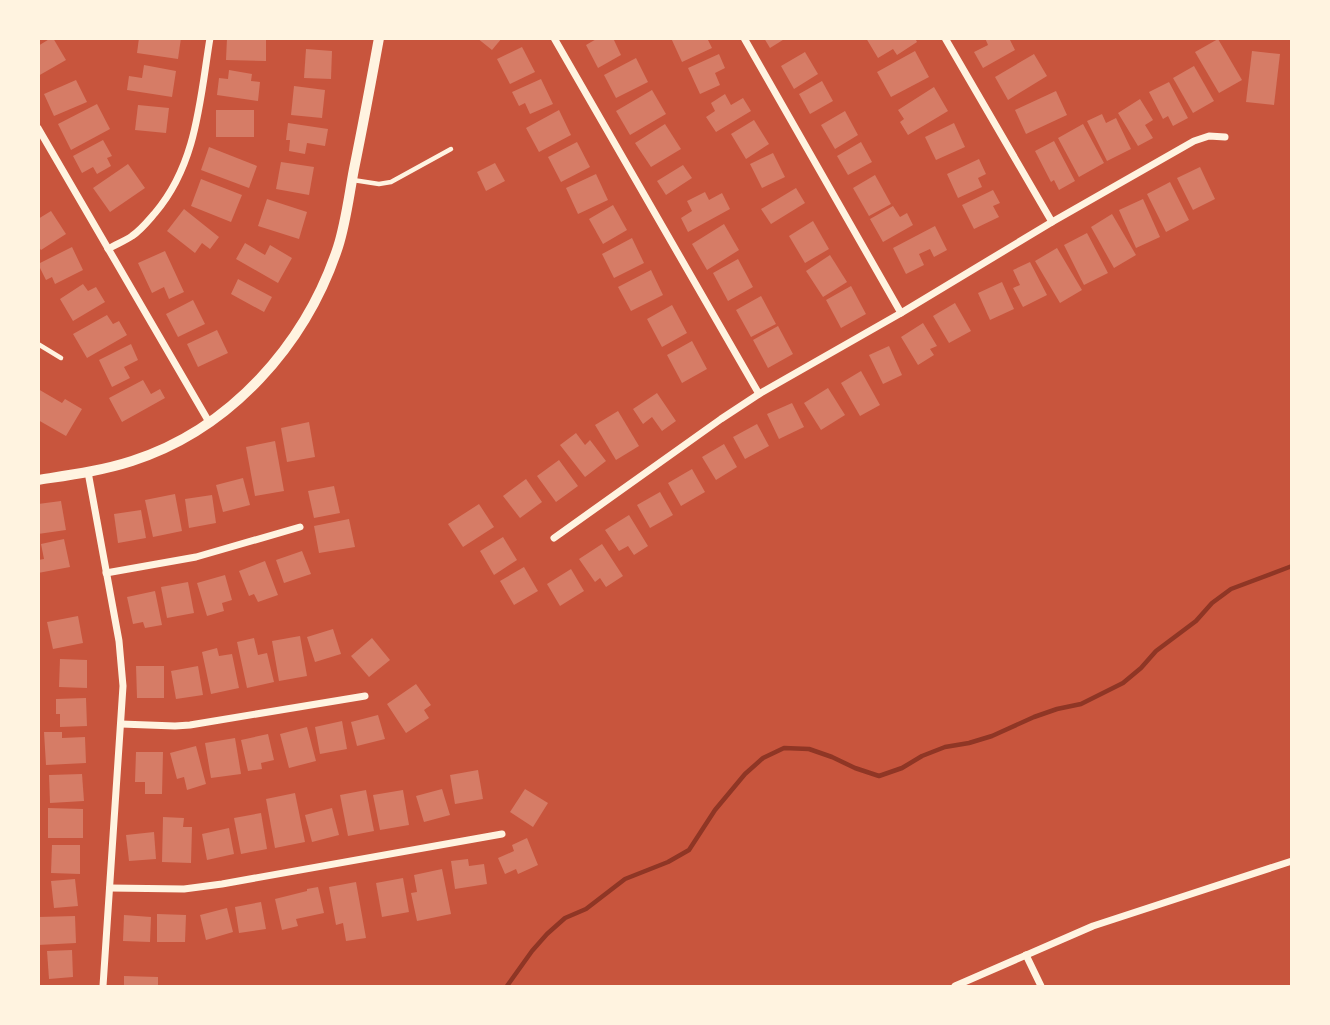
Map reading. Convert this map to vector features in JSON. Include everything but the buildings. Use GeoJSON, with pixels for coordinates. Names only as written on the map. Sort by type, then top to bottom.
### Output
{"type":"FeatureCollection","features":[{"type":"Feature","properties":{"kind":"street"},"geometry":{"type":"LineString","coordinates":[[108,249],[132,236],[147,222],[167,198],[182,171],[195,132],[210,38]]}},
{"type":"Feature","properties":{"kind":"street"},"geometry":{"type":"LineString","coordinates":[[38,480],[88,472],[134,460],[170,445],[234,404],[262,377],[287,347],[326,281],[339,244],[379,38]]}},
{"type":"Feature","properties":{"kind":"street"},"geometry":{"type":"LineString","coordinates":[[554,38],[758,394]]}},
{"type":"Feature","properties":{"kind":"street"},"geometry":{"type":"LineString","coordinates":[[744,38],[901,313]]}},
{"type":"Feature","properties":{"kind":"street"},"geometry":{"type":"LineString","coordinates":[[945,38],[1052,222]]}},
{"type":"Feature","properties":{"kind":"street"},"geometry":{"type":"LineString","coordinates":[[38,128],[209,422]]}},
{"type":"Feature","properties":{"kind":"street"},"geometry":{"type":"LineString","coordinates":[[554,538],[758,394],[1194,141],[1209,136],[1226,137]]}},
{"type":"Feature","properties":{"kind":"street"},"geometry":{"type":"LineString","coordinates":[[88,472],[122,663],[123,686],[103,986]]}},
{"type":"Feature","properties":{"kind":"street"},"geometry":{"type":"LineString","coordinates":[[107,573],[196,557],[300,527]]}},
{"type":"Feature","properties":{"kind":"street"},"geometry":{"type":"LineString","coordinates":[[121,724],[190,725],[365,695]]}},
{"type":"Feature","properties":{"kind":"street"},"geometry":{"type":"LineString","coordinates":[[110,888],[184,889],[222,884],[502,834]]}},
{"type":"Feature","properties":{"kind":"street"},"geometry":{"type":"LineString","coordinates":[[955,986],[1093,926],[1292,861]]}},
{"type":"Feature","properties":{"kind":"street"},"geometry":{"type":"LineString","coordinates":[[1026,955],[1041,986]]}},
{"type":"Feature","properties":{"kind":"lane"},"geometry":{"type":"LineString","coordinates":[[352,180],[379,184],[391,182],[451,149]]}},
{"type":"Feature","properties":{"kind":"lane"},"geometry":{"type":"LineString","coordinates":[[38,344],[61,358]]}},
{"type":"Feature","properties":{"kind":"waterway"},"geometry":{"type":"LineString","coordinates":[[507,986],[532,951],[565,918],[586,909],[625,879],[668,862],[689,850],[715,810],[745,774],[763,758],[784,748],[809,749],[879,776],[945,747],[992,736],[1034,717],[1081,704],[1123,683],[1156,651],[1196,621],[1212,603],[1231,589],[1292,566]]}}]}
